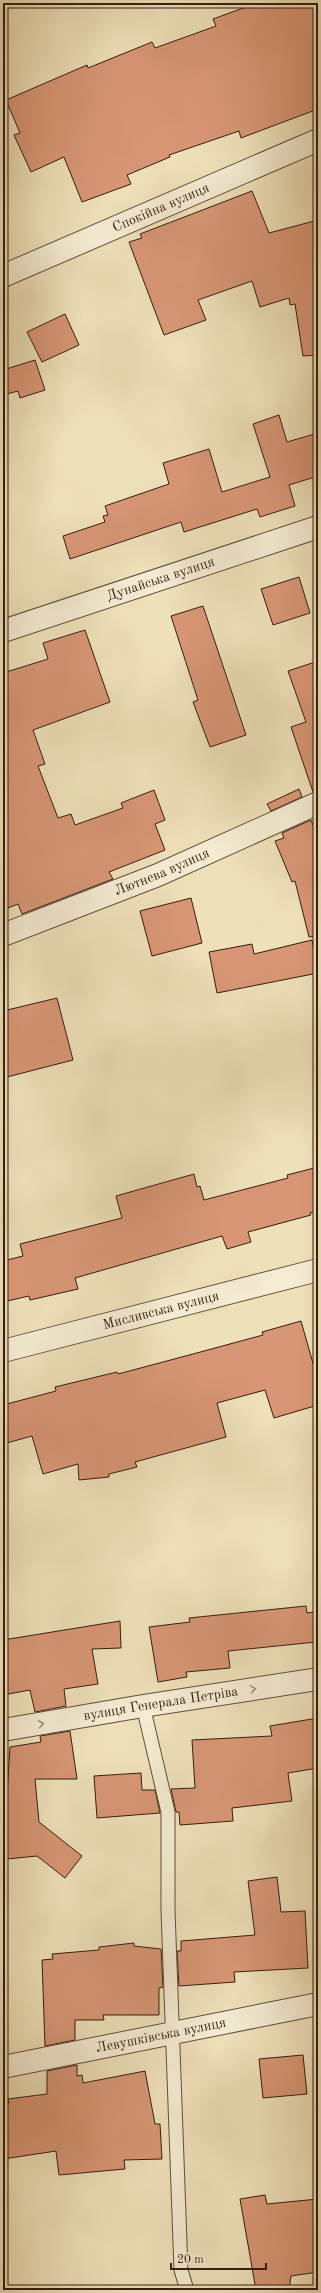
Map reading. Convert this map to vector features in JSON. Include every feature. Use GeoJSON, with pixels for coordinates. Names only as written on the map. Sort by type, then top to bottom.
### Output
{"type":"FeatureCollection","features":[{"type":"Feature","properties":{"kind":"street","name":"Спокійна вулиця"},"geometry":{"type":"LineString","coordinates":[[3,276],[318,140]]}},
{"type":"Feature","properties":{"kind":"street","name":"Дунайська вулиця"},"geometry":{"type":"LineString","coordinates":[[3,632],[318,527]]}},
{"type":"Feature","properties":{"kind":"street","name":"Лютнева вулиця"},"geometry":{"type":"LineString","coordinates":[[3,935],[158,875],[318,803]]}},
{"type":"Feature","properties":{"kind":"street","name":"Мисливська вулиця"},"geometry":{"type":"LineString","coordinates":[[3,1352],[318,1270]]}},
{"type":"Feature","properties":{"kind":"street","name":"вулиця Генерала Петріва"},"geometry":{"type":"LineString","coordinates":[[3,1730],[143,1706],[318,1679]]}},
{"type":"Feature","properties":{"kind":"street","name":"Левушківська вулиця"},"geometry":{"type":"LineString","coordinates":[[3,2067],[318,2004]]}},
{"type":"Feature","properties":{"kind":"lane"},"geometry":{"type":"LineString","coordinates":[[143,1706],[168,1812],[168,1910],[181,2270],[187,2290]]}},
{"type":"Feature","properties":{"kind":"building"},"geometry":{"type":"Polygon","coordinates":[[[257,3],[318,3],[318,109],[241,138],[239,131],[169,155],[170,157],[127,175],[131,184],[82,202],[64,157],[31,172],[14,135],[20,133],[6,100],[87,65],[88,68],[152,42],[155,48],[216,26],[213,19],[257,3]]]}},
{"type":"Feature","properties":{"kind":"building"},"geometry":{"type":"Polygon","coordinates":[[[252,191],[269,233],[318,220],[318,256],[314,258],[318,284],[318,355],[303,356],[295,304],[290,305],[289,298],[260,307],[252,281],[198,300],[206,320],[164,335],[129,242],[142,238],[140,234],[252,191]]]}},
{"type":"Feature","properties":{"kind":"building"},"geometry":{"type":"Polygon","coordinates":[[[65,314],[79,345],[42,362],[27,332],[65,314]]]}},
{"type":"Feature","properties":{"kind":"building"},"geometry":{"type":"Polygon","coordinates":[[[35,360],[45,390],[20,398],[18,391],[3,395],[3,370],[35,360]]]}},
{"type":"Feature","properties":{"kind":"building"},"geometry":{"type":"Polygon","coordinates":[[[279,415],[287,442],[318,433],[318,476],[289,485],[295,506],[260,517],[257,509],[184,532],[181,522],[70,559],[63,536],[105,522],[103,516],[108,515],[105,506],[169,484],[163,463],[209,449],[222,492],[270,477],[253,424],[279,415]]]}},
{"type":"Feature","properties":{"kind":"building"},"geometry":{"type":"Polygon","coordinates":[[[299,577],[310,613],[273,625],[261,589],[299,577]]]}},
{"type":"Feature","properties":{"kind":"building"},"geometry":{"type":"Polygon","coordinates":[[[203,606],[246,735],[210,747],[193,702],[198,700],[171,616],[203,606]]]}},
{"type":"Feature","properties":{"kind":"building"},"geometry":{"type":"Polygon","coordinates":[[[85,630],[110,702],[33,730],[45,764],[38,766],[58,818],[71,814],[75,825],[123,808],[121,803],[154,790],[165,820],[155,824],[165,850],[109,872],[113,879],[22,914],[18,904],[3,910],[3,673],[48,659],[43,643],[85,630]]]}},
{"type":"Feature","properties":{"kind":"building"},"geometry":{"type":"Polygon","coordinates":[[[318,661],[318,791],[313,792],[291,727],[306,722],[288,671],[318,661]]]}},
{"type":"Feature","properties":{"kind":"building"},"geometry":{"type":"Polygon","coordinates":[[[299,789],[302,797],[271,811],[267,804],[299,789]]]}},
{"type":"Feature","properties":{"kind":"building"},"geometry":{"type":"Polygon","coordinates":[[[311,820],[318,838],[318,936],[309,937],[295,881],[292,882],[275,841],[284,838],[282,833],[311,820]]]}},
{"type":"Feature","properties":{"kind":"building"},"geometry":{"type":"Polygon","coordinates":[[[191,898],[202,943],[152,956],[140,911],[191,898]]]}},
{"type":"Feature","properties":{"kind":"building"},"geometry":{"type":"Polygon","coordinates":[[[312,940],[318,973],[217,993],[209,952],[252,944],[254,954],[312,940]]]}},
{"type":"Feature","properties":{"kind":"building"},"geometry":{"type":"Polygon","coordinates":[[[57,998],[73,1060],[3,1078],[3,1011],[57,998]]]}},
{"type":"Feature","properties":{"kind":"building"},"geometry":{"type":"Polygon","coordinates":[[[318,1167],[318,1210],[310,1213],[311,1215],[248,1232],[251,1242],[227,1249],[222,1236],[75,1278],[78,1289],[30,1300],[29,1296],[3,1302],[3,1261],[23,1256],[20,1244],[122,1218],[116,1196],[194,1174],[197,1187],[200,1186],[204,1200],[288,1178],[287,1175],[318,1167]]]}},
{"type":"Feature","properties":{"kind":"building"},"geometry":{"type":"Polygon","coordinates":[[[301,1321],[318,1381],[318,1405],[274,1418],[265,1390],[217,1403],[226,1437],[135,1462],[137,1467],[109,1474],[109,1477],[79,1480],[78,1464],[43,1474],[32,1436],[3,1444],[3,1405],[56,1391],[55,1387],[117,1372],[118,1374],[193,1354],[263,1335],[262,1332],[301,1321]]]}},
{"type":"Feature","properties":{"kind":"building"},"geometry":{"type":"Polygon","coordinates":[[[306,1606],[307,1613],[314,1612],[316,1642],[228,1651],[230,1668],[186,1672],[187,1677],[158,1682],[149,1627],[190,1622],[189,1618],[306,1606]]]}},
{"type":"Feature","properties":{"kind":"building"},"geometry":{"type":"Polygon","coordinates":[[[120,1621],[121,1648],[92,1649],[98,1684],[64,1689],[66,1706],[35,1712],[30,1690],[3,1695],[3,1640],[120,1621]]]}},
{"type":"Feature","properties":{"kind":"building"},"geometry":{"type":"Polygon","coordinates":[[[318,1718],[318,1768],[288,1773],[292,1801],[232,1808],[233,1821],[180,1825],[179,1812],[176,1812],[171,1789],[195,1788],[192,1740],[272,1736],[270,1726],[318,1718]]]}},
{"type":"Feature","properties":{"kind":"building"},"geometry":{"type":"Polygon","coordinates":[[[70,1731],[77,1779],[35,1779],[39,1822],[82,1856],[65,1878],[37,1856],[7,1859],[6,1843],[3,1843],[3,1812],[6,1812],[10,1747],[41,1742],[40,1736],[70,1731]]]}},
{"type":"Feature","properties":{"kind":"building"},"geometry":{"type":"Polygon","coordinates":[[[141,1773],[142,1790],[155,1790],[160,1813],[97,1818],[94,1776],[141,1773]]]}},
{"type":"Feature","properties":{"kind":"building"},"geometry":{"type":"Polygon","coordinates":[[[277,1877],[281,1912],[305,1911],[308,1968],[234,1972],[235,1982],[179,1986],[177,1951],[181,1951],[181,1941],[255,1935],[248,1881],[277,1877]]]}},
{"type":"Feature","properties":{"kind":"building"},"geometry":{"type":"Polygon","coordinates":[[[134,1943],[134,1946],[161,1949],[163,1987],[159,1988],[159,2015],[103,2015],[104,2020],[75,2020],[75,2040],[45,2046],[42,1960],[53,1959],[52,1954],[99,1950],[99,1947],[134,1943]]]}},
{"type":"Feature","properties":{"kind":"building"},"geometry":{"type":"Polygon","coordinates":[[[303,2055],[307,2094],[263,2098],[259,2059],[303,2055]]]}},
{"type":"Feature","properties":{"kind":"building"},"geometry":{"type":"Polygon","coordinates":[[[77,2065],[77,2076],[82,2075],[83,2083],[145,2071],[155,2124],[160,2124],[162,2159],[124,2160],[125,2169],[59,2175],[56,2151],[3,2159],[3,2104],[9,2103],[8,2099],[47,2094],[47,2071],[77,2065]]]}},
{"type":"Feature","properties":{"kind":"building"},"geometry":{"type":"Polygon","coordinates":[[[265,2195],[267,2204],[318,2199],[318,2272],[291,2276],[289,2290],[256,2290],[240,2199],[265,2195]]]}}]}
